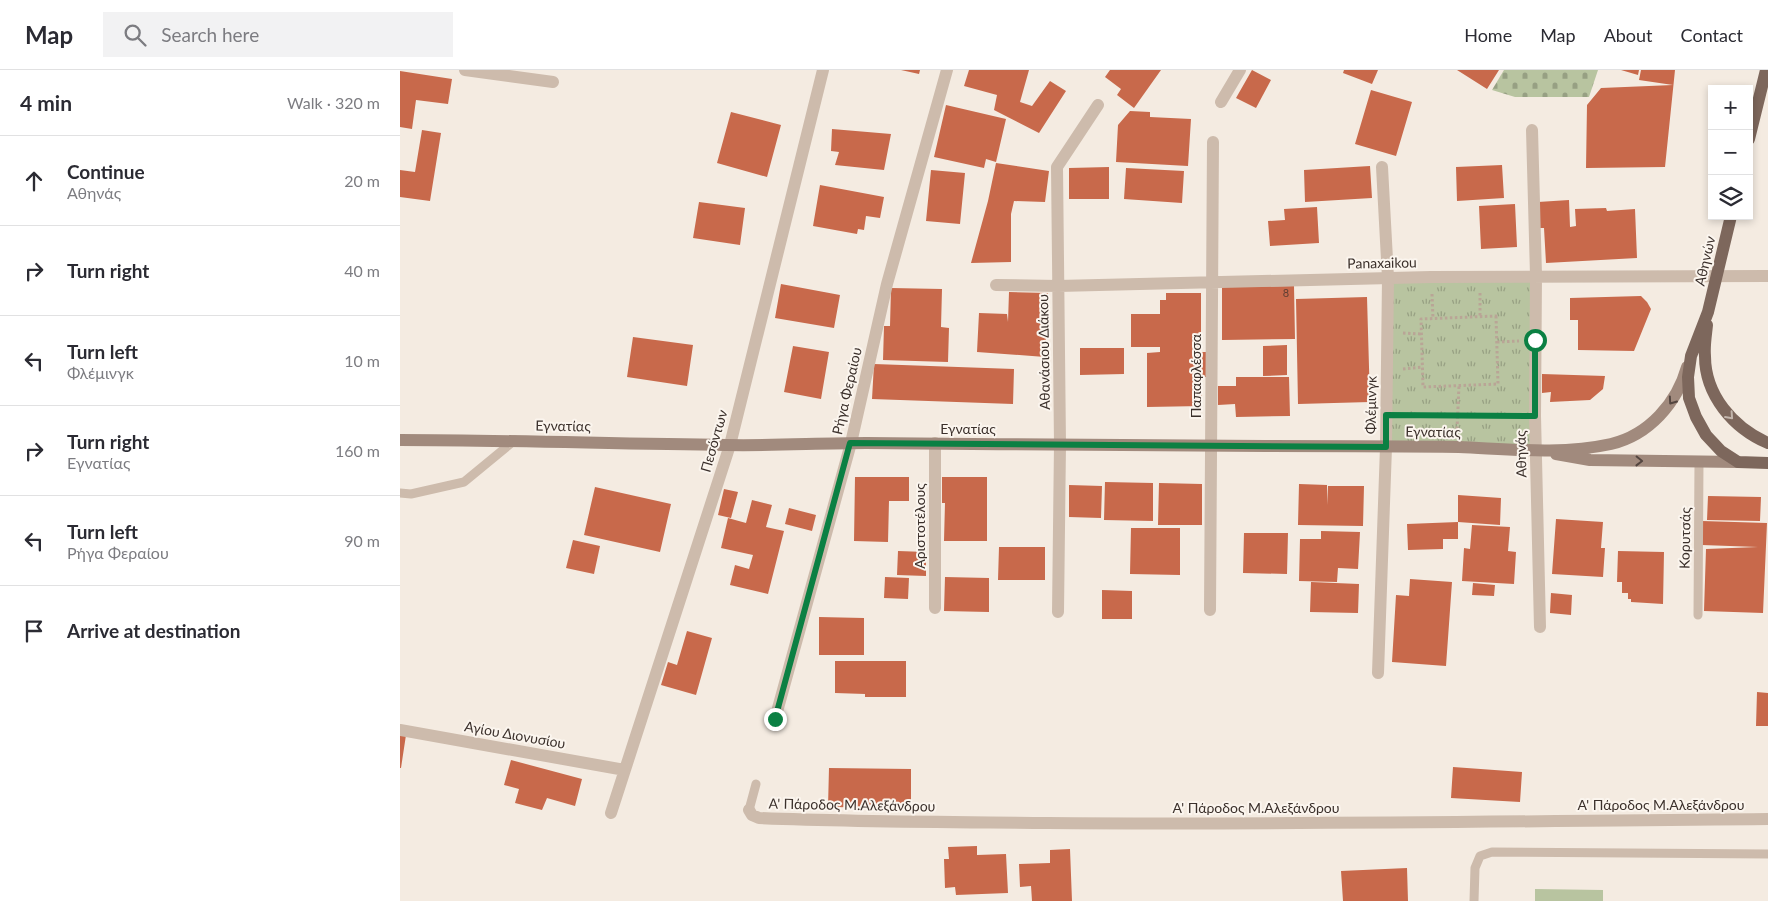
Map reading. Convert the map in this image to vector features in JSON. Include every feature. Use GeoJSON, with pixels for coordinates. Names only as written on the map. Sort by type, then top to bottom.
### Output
{"type":"FeatureCollection","features":[{"type":"Feature","properties":{"kind":"main road"},"geometry":{"type":"LineString","coordinates":[[1751,130],[1766,70]]}},
{"type":"Feature","properties":{"kind":"main road","name":"Αθηνών"},"geometry":{"type":"LineString","coordinates":[[1730,220],[1708,312],[1704,356],[1714,395],[1725,412],[1755,438],[1768,444]]}},
{"type":"Feature","properties":{"kind":"main road","name":"Αθηνών"},"geometry":{"type":"LineString","coordinates":[[1708,312],[1690,356],[1689,398],[1706,436],[1720,451],[1738,462]]}},
{"type":"Feature","properties":{"kind":"main road","name":"Εγνατίας"},"geometry":{"type":"LineString","coordinates":[[400,440],[516,440],[730,445],[935,443],[1386,447],[1536,451],[1590,447],[1614,443],[1637,434],[1656,420],[1672,401],[1684,380],[1690,356]]}},
{"type":"Feature","properties":{"kind":"main road","name":"Εγνατίας"},"geometry":{"type":"LineString","coordinates":[[1536,451],[1590,460],[1768,462]]}},
{"type":"Feature","properties":{"kind":"street"},"geometry":{"type":"LineString","coordinates":[[465,70],[553,82]]}},
{"type":"Feature","properties":{"kind":"street","name":"Πεσόντων"},"geometry":{"type":"LineString","coordinates":[[611,813],[730,445],[823,70]]}},
{"type":"Feature","properties":{"kind":"street","name":"Ρήγα Φεραίου"},"geometry":{"type":"LineString","coordinates":[[775,719],[850,443],[887,284],[947,70]]}},
{"type":"Feature","properties":{"kind":"street"},"geometry":{"type":"LineString","coordinates":[[1221,102],[1240,70]]}},
{"type":"Feature","properties":{"kind":"street","name":"Αθανάσιου Διάκου"},"geometry":{"type":"LineString","coordinates":[[1058,612],[1060,444],[1057,167],[1098,105]]}},
{"type":"Feature","properties":{"kind":"street","name":"Αθηνάς"},"geometry":{"type":"LineString","coordinates":[[1532,130],[1536,276],[1535,416],[1540,627]]}},
{"type":"Feature","properties":{"kind":"street","name":"Παπαφλέσσα"},"geometry":{"type":"LineString","coordinates":[[1210,610],[1214,142]]}},
{"type":"Feature","properties":{"kind":"street","name":"Φλέμινγκ"},"geometry":{"type":"LineString","coordinates":[[1378,673],[1386,447],[1388,278],[1382,167]]}},
{"type":"Feature","properties":{"kind":"street","name":"Panaxaikou"},"geometry":{"type":"LineString","coordinates":[[996,285],[1058,286],[1479,276],[1768,276]]}},
{"type":"Feature","properties":{"kind":"street","name":"Αριστοτέλους"},"geometry":{"type":"LineString","coordinates":[[935,443],[935,608]]}},
{"type":"Feature","properties":{"kind":"street","name":"Αγίου Διονυσίου"},"geometry":{"type":"LineString","coordinates":[[400,730],[625,770]]}},
{"type":"Feature","properties":{"kind":"street","name":"Α' Πάροδος Μ.Αλεξάνδρου"},"geometry":{"type":"LineString","coordinates":[[749,810],[752,815],[759,818],[921,822],[1164,824],[1768,819]]}},
{"type":"Feature","properties":{"kind":"lane"},"geometry":{"type":"LineString","coordinates":[[400,493],[411,494],[464,482],[516,440]]}},
{"type":"Feature","properties":{"kind":"lane","name":"Κορυτσάς"},"geometry":{"type":"LineString","coordinates":[[1698,615],[1699,462]]}},
{"type":"Feature","properties":{"kind":"lane"},"geometry":{"type":"LineString","coordinates":[[749,810],[756,784]]}},
{"type":"Feature","properties":{"kind":"lane"},"geometry":{"type":"LineString","coordinates":[[1474,901],[1475,868],[1480,856],[1492,852],[1768,854]]}},
{"type":"Feature","properties":{"kind":"path"},"geometry":{"type":"LineString","coordinates":[[1479,276],[1480,317]]}},
{"type":"Feature","properties":{"kind":"path"},"geometry":{"type":"LineString","coordinates":[[1431,277],[1432,319]]}},
{"type":"Feature","properties":{"kind":"path"},"geometry":{"type":"LineString","coordinates":[[1496,316],[1498,384],[1423,387],[1421,319],[1432,319],[1496,316]]}},
{"type":"Feature","properties":{"kind":"path"},"geometry":{"type":"LineString","coordinates":[[1457,416],[1459,386]]}},
{"type":"Feature","properties":{"kind":"path"},"geometry":{"type":"LineString","coordinates":[[1386,415],[1535,416]]}},
{"type":"Feature","properties":{"kind":"green space"},"geometry":{"type":"Polygon","coordinates":[[[1504,70],[1598,70],[1589,97],[1515,97],[1492,90],[1504,70]]]}},
{"type":"Feature","properties":{"kind":"green space"},"geometry":{"type":"Polygon","coordinates":[[[1536,275],[1536,451],[1386,447],[1388,278],[1536,275]]]}},
{"type":"Feature","properties":{"kind":"green space"},"geometry":{"type":"Polygon","coordinates":[[[1535,889],[1603,890],[1603,901],[1535,901],[1535,889]]]}},
{"type":"Feature","properties":{"kind":"building"},"geometry":{"type":"Polygon","coordinates":[[[901,70],[920,70],[919,74],[901,70]]]}},
{"type":"Feature","properties":{"kind":"building"},"geometry":{"type":"Polygon","coordinates":[[[969,70],[1029,70],[1020,102],[1032,106],[1050,81],[1066,91],[1039,133],[994,110],[997,95],[964,86],[969,70]]]}},
{"type":"Feature","properties":{"kind":"building"},"geometry":{"type":"Polygon","coordinates":[[[1110,70],[1161,70],[1134,108],[1117,95],[1121,89],[1105,77],[1110,70]]]}},
{"type":"Feature","properties":{"kind":"building"},"geometry":{"type":"Polygon","coordinates":[[[1252,70],[1271,80],[1256,108],[1236,98],[1252,70]]]}},
{"type":"Feature","properties":{"kind":"building"},"geometry":{"type":"Polygon","coordinates":[[[1344,70],[1378,70],[1372,84],[1343,73],[1344,70]]]}},
{"type":"Feature","properties":{"kind":"building"},"geometry":{"type":"Polygon","coordinates":[[[1457,70],[1499,70],[1487,89],[1457,70]]]}},
{"type":"Feature","properties":{"kind":"building"},"geometry":{"type":"Polygon","coordinates":[[[1621,70],[1639,70],[1638,75],[1621,70]]]}},
{"type":"Feature","properties":{"kind":"building"},"geometry":{"type":"Polygon","coordinates":[[[1641,70],[1675,70],[1665,167],[1586,168],[1587,105],[1601,88],[1673,85],[1639,80],[1641,70]]]}},
{"type":"Feature","properties":{"kind":"building"},"geometry":{"type":"Polygon","coordinates":[[[400,71],[452,79],[448,104],[416,100],[412,129],[400,127],[400,71]]]}},
{"type":"Feature","properties":{"kind":"building"},"geometry":{"type":"Polygon","coordinates":[[[1371,90],[1412,102],[1396,156],[1355,144],[1371,90]]]}},
{"type":"Feature","properties":{"kind":"building"},"geometry":{"type":"Polygon","coordinates":[[[946,105],[1006,119],[996,162],[986,159],[984,168],[934,157],[946,105]]]}},
{"type":"Feature","properties":{"kind":"building"},"geometry":{"type":"Polygon","coordinates":[[[1130,111],[1150,112],[1150,117],[1191,119],[1188,166],[1116,162],[1118,125],[1130,111]]]}},
{"type":"Feature","properties":{"kind":"building"},"geometry":{"type":"Polygon","coordinates":[[[731,112],[781,125],[767,177],[717,163],[731,112]]]}},
{"type":"Feature","properties":{"kind":"building"},"geometry":{"type":"Polygon","coordinates":[[[832,129],[891,134],[884,170],[835,165],[839,152],[831,151],[832,129]]]}},
{"type":"Feature","properties":{"kind":"building"},"geometry":{"type":"Polygon","coordinates":[[[422,130],[441,133],[430,201],[400,197],[400,170],[415,172],[422,130]]]}},
{"type":"Feature","properties":{"kind":"building"},"geometry":{"type":"Polygon","coordinates":[[[996,163],[1049,171],[1045,202],[1014,201],[1011,214],[1011,262],[971,263],[988,201],[996,163]]]}},
{"type":"Feature","properties":{"kind":"building"},"geometry":{"type":"Polygon","coordinates":[[[1502,165],[1504,198],[1457,201],[1456,167],[1502,165]]]}},
{"type":"Feature","properties":{"kind":"building"},"geometry":{"type":"Polygon","coordinates":[[[1370,166],[1372,198],[1305,202],[1304,170],[1370,166]]]}},
{"type":"Feature","properties":{"kind":"building"},"geometry":{"type":"Polygon","coordinates":[[[1109,167],[1109,199],[1069,199],[1069,168],[1109,167]]]}},
{"type":"Feature","properties":{"kind":"building"},"geometry":{"type":"Polygon","coordinates":[[[1126,168],[1184,171],[1182,203],[1124,199],[1126,168]]]}},
{"type":"Feature","properties":{"kind":"building"},"geometry":{"type":"Polygon","coordinates":[[[931,170],[965,173],[960,224],[926,221],[931,170]]]}},
{"type":"Feature","properties":{"kind":"building"},"geometry":{"type":"Polygon","coordinates":[[[820,185],[884,197],[880,218],[866,216],[864,230],[858,229],[857,234],[813,226],[820,185]]]}},
{"type":"Feature","properties":{"kind":"building"},"geometry":{"type":"Polygon","coordinates":[[[1569,200],[1570,227],[1576,226],[1575,209],[1606,208],[1607,211],[1635,209],[1637,258],[1546,263],[1544,228],[1540,228],[1538,202],[1569,200]]]}},
{"type":"Feature","properties":{"kind":"building"},"geometry":{"type":"Polygon","coordinates":[[[699,202],[745,208],[740,245],[693,238],[699,202]]]}},
{"type":"Feature","properties":{"kind":"building"},"geometry":{"type":"Polygon","coordinates":[[[1515,204],[1517,247],[1481,249],[1479,206],[1515,204]]]}},
{"type":"Feature","properties":{"kind":"building"},"geometry":{"type":"Polygon","coordinates":[[[1317,207],[1319,243],[1270,246],[1268,221],[1285,220],[1284,209],[1317,207]]]}},
{"type":"Feature","properties":{"kind":"building"},"geometry":{"type":"Polygon","coordinates":[[[781,284],[840,295],[834,328],[775,318],[781,284]]]}},
{"type":"Feature","properties":{"kind":"building"},"geometry":{"type":"Polygon","coordinates":[[[1294,286],[1295,339],[1222,340],[1222,287],[1294,286]]]}},
{"type":"Feature","properties":{"kind":"building"},"geometry":{"type":"Polygon","coordinates":[[[891,288],[942,289],[941,327],[949,328],[948,362],[883,360],[884,326],[890,326],[891,288]]]}},
{"type":"Feature","properties":{"kind":"building"},"geometry":{"type":"Polygon","coordinates":[[[1009,292],[1048,293],[1045,357],[977,352],[979,313],[1007,314],[1008,322],[1009,292]]]}},
{"type":"Feature","properties":{"kind":"building"},"geometry":{"type":"Polygon","coordinates":[[[1166,293],[1201,293],[1201,352],[1206,352],[1206,377],[1202,377],[1202,406],[1147,407],[1147,353],[1160,352],[1160,347],[1131,347],[1131,314],[1160,314],[1160,300],[1166,300],[1166,293]]]}},
{"type":"Feature","properties":{"kind":"building"},"geometry":{"type":"Polygon","coordinates":[[[1641,296],[1651,309],[1634,351],[1578,350],[1578,320],[1570,320],[1570,298],[1641,296]]]}},
{"type":"Feature","properties":{"kind":"building"},"geometry":{"type":"Polygon","coordinates":[[[1367,297],[1370,402],[1298,404],[1296,299],[1367,297]]]}},
{"type":"Feature","properties":{"kind":"building"},"geometry":{"type":"Polygon","coordinates":[[[633,337],[693,345],[687,386],[627,377],[633,337]]]}},
{"type":"Feature","properties":{"kind":"building"},"geometry":{"type":"Polygon","coordinates":[[[1287,345],[1287,375],[1263,376],[1263,346],[1287,345]]]}},
{"type":"Feature","properties":{"kind":"building"},"geometry":{"type":"Polygon","coordinates":[[[793,346],[829,352],[821,399],[784,392],[793,346]]]}},
{"type":"Feature","properties":{"kind":"building"},"geometry":{"type":"Polygon","coordinates":[[[1080,348],[1124,348],[1124,374],[1080,375],[1080,348]]]}},
{"type":"Feature","properties":{"kind":"building"},"geometry":{"type":"Polygon","coordinates":[[[874,364],[1014,369],[1013,404],[872,399],[874,364]]]}},
{"type":"Feature","properties":{"kind":"building"},"geometry":{"type":"Polygon","coordinates":[[[1542,374],[1605,376],[1603,389],[1590,400],[1550,402],[1551,392],[1542,393],[1542,374]]]}},
{"type":"Feature","properties":{"kind":"building"},"geometry":{"type":"Polygon","coordinates":[[[1236,377],[1289,377],[1290,416],[1236,417],[1235,404],[1218,405],[1218,386],[1236,386],[1236,377]]]}},
{"type":"Feature","properties":{"kind":"building"},"geometry":{"type":"Polygon","coordinates":[[[855,477],[909,477],[909,501],[889,501],[888,542],[854,541],[855,477]]]}},
{"type":"Feature","properties":{"kind":"building"},"geometry":{"type":"Polygon","coordinates":[[[942,477],[987,477],[987,541],[944,541],[945,503],[942,503],[942,477]]]}},
{"type":"Feature","properties":{"kind":"building"},"geometry":{"type":"Polygon","coordinates":[[[1105,482],[1153,483],[1153,521],[1104,520],[1105,482]]]}},
{"type":"Feature","properties":{"kind":"building"},"geometry":{"type":"Polygon","coordinates":[[[1159,483],[1202,484],[1202,525],[1158,525],[1159,483]]]}},
{"type":"Feature","properties":{"kind":"building"},"geometry":{"type":"Polygon","coordinates":[[[1299,484],[1327,485],[1327,505],[1328,486],[1364,486],[1363,526],[1298,525],[1299,484]]]}},
{"type":"Feature","properties":{"kind":"building"},"geometry":{"type":"Polygon","coordinates":[[[1069,485],[1102,486],[1101,518],[1069,517],[1069,485]]]}},
{"type":"Feature","properties":{"kind":"building"},"geometry":{"type":"Polygon","coordinates":[[[595,487],[671,504],[660,552],[584,535],[595,487]]]}},
{"type":"Feature","properties":{"kind":"building"},"geometry":{"type":"Polygon","coordinates":[[[724,489],[738,492],[731,518],[718,515],[724,489]]]}},
{"type":"Feature","properties":{"kind":"building"},"geometry":{"type":"Polygon","coordinates":[[[1458,495],[1501,498],[1500,525],[1458,522],[1458,495]]]}},
{"type":"Feature","properties":{"kind":"building"},"geometry":{"type":"Polygon","coordinates":[[[1708,496],[1761,497],[1760,521],[1707,520],[1708,496]]]}},
{"type":"Feature","properties":{"kind":"building"},"geometry":{"type":"Polygon","coordinates":[[[752,500],[772,505],[766,527],[784,531],[768,594],[730,585],[735,565],[749,569],[753,555],[721,548],[728,518],[746,523],[752,500]]]}},
{"type":"Feature","properties":{"kind":"building"},"geometry":{"type":"Polygon","coordinates":[[[789,508],[816,515],[812,531],[785,524],[789,508]]]}},
{"type":"Feature","properties":{"kind":"building"},"geometry":{"type":"Polygon","coordinates":[[[1556,519],[1603,522],[1601,548],[1605,548],[1603,577],[1552,574],[1556,519]]]}},
{"type":"Feature","properties":{"kind":"building"},"geometry":{"type":"Polygon","coordinates":[[[1702,521],[1767,523],[1763,613],[1704,611],[1706,549],[1758,547],[1702,545],[1702,521]]]}},
{"type":"Feature","properties":{"kind":"building"},"geometry":{"type":"Polygon","coordinates":[[[1458,522],[1458,539],[1443,539],[1443,549],[1408,550],[1407,524],[1458,522]]]}},
{"type":"Feature","properties":{"kind":"building"},"geometry":{"type":"Polygon","coordinates":[[[1472,525],[1510,527],[1508,551],[1516,552],[1514,584],[1462,581],[1464,548],[1470,549],[1472,525]]]}},
{"type":"Feature","properties":{"kind":"building"},"geometry":{"type":"Polygon","coordinates":[[[1131,528],[1180,528],[1180,575],[1130,574],[1131,528]]]}},
{"type":"Feature","properties":{"kind":"building"},"geometry":{"type":"Polygon","coordinates":[[[1321,531],[1360,532],[1358,569],[1338,568],[1337,582],[1299,581],[1300,539],[1321,539],[1321,531]]]}},
{"type":"Feature","properties":{"kind":"building"},"geometry":{"type":"Polygon","coordinates":[[[1244,533],[1288,533],[1287,574],[1243,573],[1244,533]]]}},
{"type":"Feature","properties":{"kind":"building"},"geometry":{"type":"Polygon","coordinates":[[[573,540],[600,546],[594,574],[566,568],[573,540]]]}},
{"type":"Feature","properties":{"kind":"building"},"geometry":{"type":"Polygon","coordinates":[[[999,547],[1045,547],[1045,580],[998,580],[999,547]]]}},
{"type":"Feature","properties":{"kind":"building"},"geometry":{"type":"Polygon","coordinates":[[[898,551],[926,552],[926,576],[897,575],[898,551]]]}},
{"type":"Feature","properties":{"kind":"building"},"geometry":{"type":"Polygon","coordinates":[[[1618,551],[1664,552],[1663,604],[1631,602],[1631,599],[1628,599],[1628,593],[1622,593],[1622,582],[1617,582],[1618,551]]]}},
{"type":"Feature","properties":{"kind":"building"},"geometry":{"type":"Polygon","coordinates":[[[885,577],[909,578],[908,599],[884,598],[885,577]]]}},
{"type":"Feature","properties":{"kind":"building"},"geometry":{"type":"Polygon","coordinates":[[[945,577],[989,578],[989,612],[944,611],[945,577]]]}},
{"type":"Feature","properties":{"kind":"building"},"geometry":{"type":"Polygon","coordinates":[[[1410,579],[1452,582],[1446,666],[1392,662],[1396,595],[1409,596],[1410,579]]]}},
{"type":"Feature","properties":{"kind":"building"},"geometry":{"type":"Polygon","coordinates":[[[1311,582],[1359,584],[1358,613],[1310,612],[1311,582]]]}},
{"type":"Feature","properties":{"kind":"building"},"geometry":{"type":"Polygon","coordinates":[[[1473,583],[1495,585],[1494,596],[1472,595],[1473,583]]]}},
{"type":"Feature","properties":{"kind":"building"},"geometry":{"type":"Polygon","coordinates":[[[1102,590],[1132,591],[1132,619],[1102,619],[1102,590]]]}},
{"type":"Feature","properties":{"kind":"building"},"geometry":{"type":"Polygon","coordinates":[[[1551,593],[1572,595],[1571,615],[1550,613],[1551,593]]]}},
{"type":"Feature","properties":{"kind":"building"},"geometry":{"type":"Polygon","coordinates":[[[819,617],[864,618],[864,655],[819,655],[819,617]]]}},
{"type":"Feature","properties":{"kind":"building"},"geometry":{"type":"Polygon","coordinates":[[[687,631],[712,638],[696,695],[661,685],[668,662],[677,665],[687,631]]]}},
{"type":"Feature","properties":{"kind":"building"},"geometry":{"type":"Polygon","coordinates":[[[835,661],[906,661],[906,697],[865,697],[865,694],[835,693],[835,661]]]}},
{"type":"Feature","properties":{"kind":"building"},"geometry":{"type":"Polygon","coordinates":[[[1757,692],[1768,693],[1768,726],[1756,726],[1757,692]]]}},
{"type":"Feature","properties":{"kind":"building"},"geometry":{"type":"Polygon","coordinates":[[[400,733],[406,735],[401,768],[400,768],[400,733]]]}},
{"type":"Feature","properties":{"kind":"building"},"geometry":{"type":"Polygon","coordinates":[[[511,760],[582,779],[575,806],[547,798],[542,810],[515,803],[519,789],[504,785],[511,760]]]}},
{"type":"Feature","properties":{"kind":"building"},"geometry":{"type":"Polygon","coordinates":[[[1453,767],[1522,772],[1520,802],[1451,798],[1453,767]]]}},
{"type":"Feature","properties":{"kind":"building"},"geometry":{"type":"Polygon","coordinates":[[[829,768],[911,769],[911,808],[828,807],[829,768]]]}},
{"type":"Feature","properties":{"kind":"building"},"geometry":{"type":"Polygon","coordinates":[[[977,846],[977,855],[1006,854],[1008,893],[956,895],[955,887],[945,888],[944,859],[949,859],[948,847],[977,846]]]}},
{"type":"Feature","properties":{"kind":"building"},"geometry":{"type":"Polygon","coordinates":[[[1070,849],[1072,901],[1032,901],[1031,886],[1020,887],[1019,864],[1050,863],[1050,850],[1070,849]]]}},
{"type":"Feature","properties":{"kind":"building"},"geometry":{"type":"Polygon","coordinates":[[[1407,868],[1408,901],[1343,901],[1341,871],[1407,868]]]}},
{"type":"Feature","properties":{"kind":"route"},"geometry":{"type":"LineString","coordinates":[[775,719],[850,443],[1386,447],[1386,415],[1535,416],[1535,340]]}}]}
